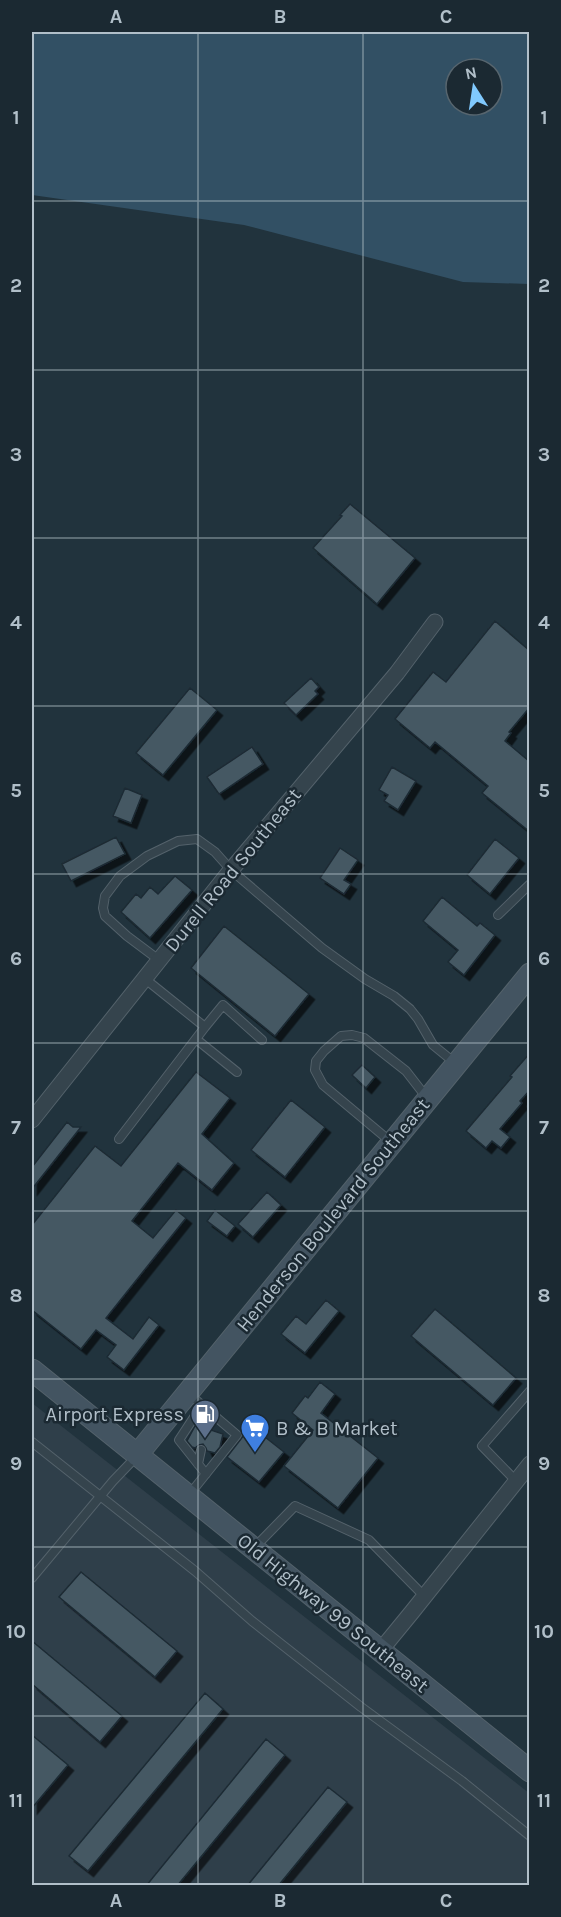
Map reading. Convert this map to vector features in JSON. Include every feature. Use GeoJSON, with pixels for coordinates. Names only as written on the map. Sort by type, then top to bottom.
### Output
{"type":"FeatureCollection","features":[{"type":"Feature","properties":{"kind":"main road","name":"Henderson Boulevard Southeast"},"geometry":{"type":"LineString","coordinates":[[137,1455],[200,1403],[427,1098],[526,984]]}},
{"type":"Feature","properties":{"kind":"main road","name":"Old Highway 99 Southeast"},"geometry":{"type":"LineString","coordinates":[[32,1370],[530,1771]]}},
{"type":"Feature","properties":{"kind":"street","name":"Durell Road Southeast"},"geometry":{"type":"LineString","coordinates":[[32,1120],[231,870],[397,673],[435,622]]}},
{"type":"Feature","properties":{"kind":"street"},"geometry":{"type":"LineString","coordinates":[[380,1651],[530,1464]]}},
{"type":"Feature","properties":{"kind":"lane"},"geometry":{"type":"LineString","coordinates":[[159,960],[105,916],[103,908],[105,896],[120,876],[147,856],[178,841],[196,839],[215,852],[231,870],[322,948],[410,1009],[418,1018],[433,1045],[456,1064]]}},
{"type":"Feature","properties":{"kind":"lane"},"geometry":{"type":"LineString","coordinates":[[498,915],[530,884]]}},
{"type":"Feature","properties":{"kind":"lane"},"geometry":{"type":"LineString","coordinates":[[144,978],[205,1027]]}},
{"type":"Feature","properties":{"kind":"lane"},"geometry":{"type":"LineString","coordinates":[[119,1139],[223,1005],[262,1040]]}},
{"type":"Feature","properties":{"kind":"lane"},"geometry":{"type":"LineString","coordinates":[[392,1143],[323,1085],[315,1070],[316,1061],[341,1036],[352,1035],[364,1038],[406,1071],[427,1098]]}},
{"type":"Feature","properties":{"kind":"lane"},"geometry":{"type":"LineString","coordinates":[[196,1040],[237,1071]]}},
{"type":"Feature","properties":{"kind":"lane"},"geometry":{"type":"LineString","coordinates":[[516,1481],[482,1446],[530,1391]]}},
{"type":"Feature","properties":{"kind":"lane"},"geometry":{"type":"LineString","coordinates":[[200,1403],[205,1429]]}},
{"type":"Feature","properties":{"kind":"lane"},"geometry":{"type":"LineString","coordinates":[[200,1403],[179,1440],[206,1474]]}},
{"type":"Feature","properties":{"kind":"lane"},"geometry":{"type":"LineString","coordinates":[[188,1496],[237,1435],[200,1403]]}},
{"type":"Feature","properties":{"kind":"lane"},"geometry":{"type":"LineString","coordinates":[[32,1442],[195,1571],[252,1621],[361,1707],[462,1781],[530,1836]]}},
{"type":"Feature","properties":{"kind":"lane"},"geometry":{"type":"LineString","coordinates":[[198,1464],[201,1449]]}},
{"type":"Feature","properties":{"kind":"lane"},"geometry":{"type":"LineString","coordinates":[[32,1578],[137,1455]]}},
{"type":"Feature","properties":{"kind":"lane"},"geometry":{"type":"LineString","coordinates":[[254,1549],[270,1530],[296,1506],[369,1540],[425,1597]]}},
{"type":"Feature","properties":{"kind":"shaded area"},"geometry":{"type":"Polygon","coordinates":[[[32,1403],[529,1793],[529,1885],[32,1885],[32,1403]]]}},
{"type":"Feature","properties":{"kind":"water"},"geometry":{"type":"Polygon","coordinates":[[[32,32],[529,32],[529,284],[463,282],[244,225],[32,195],[32,32]]]}},
{"type":"Feature","properties":{"kind":"building"},"geometry":{"type":"Polygon","coordinates":[[[350,504],[415,558],[377,604],[313,548],[350,504]]]}},
{"type":"Feature","properties":{"kind":"building"},"geometry":{"type":"Polygon","coordinates":[[[495,621],[530,651],[530,707],[509,732],[511,733],[505,741],[530,762],[530,832],[482,793],[488,786],[435,742],[430,748],[395,719],[433,672],[446,682],[495,621]]]}},
{"type":"Feature","properties":{"kind":"building"},"geometry":{"type":"Polygon","coordinates":[[[311,678],[319,687],[315,691],[318,694],[296,715],[284,703],[311,678]]]}},
{"type":"Feature","properties":{"kind":"building"},"geometry":{"type":"Polygon","coordinates":[[[190,688],[217,710],[163,775],[136,753],[190,688]]]}},
{"type":"Feature","properties":{"kind":"building"},"geometry":{"type":"Polygon","coordinates":[[[252,747],[263,764],[219,794],[207,777],[252,747]]]}},
{"type":"Feature","properties":{"kind":"building"},"geometry":{"type":"Polygon","coordinates":[[[392,767],[416,781],[398,810],[384,801],[388,795],[379,790],[392,767]]]}},
{"type":"Feature","properties":{"kind":"building"},"geometry":{"type":"Polygon","coordinates":[[[125,788],[142,795],[131,823],[113,816],[125,788]]]}},
{"type":"Feature","properties":{"kind":"building"},"geometry":{"type":"Polygon","coordinates":[[[116,837],[125,854],[71,881],[62,864],[116,837]]]}},
{"type":"Feature","properties":{"kind":"building"},"geometry":{"type":"Polygon","coordinates":[[[495,839],[519,858],[490,894],[467,875],[495,839]]]}},
{"type":"Feature","properties":{"kind":"building"},"geometry":{"type":"Polygon","coordinates":[[[340,848],[358,860],[344,880],[351,884],[344,894],[320,878],[340,848]]]}},
{"type":"Feature","properties":{"kind":"building"},"geometry":{"type":"Polygon","coordinates":[[[175,876],[192,890],[150,938],[121,912],[136,894],[141,898],[150,887],[158,894],[175,876]]]}},
{"type":"Feature","properties":{"kind":"building"},"geometry":{"type":"Polygon","coordinates":[[[442,897],[477,926],[480,923],[495,935],[464,975],[448,962],[458,950],[423,921],[442,897]]]}},
{"type":"Feature","properties":{"kind":"building"},"geometry":{"type":"Polygon","coordinates":[[[224,926],[309,994],[275,1036],[191,968],[224,926]]]}},
{"type":"Feature","properties":{"kind":"building"},"geometry":{"type":"Polygon","coordinates":[[[530,1053],[530,1090],[500,1129],[510,1137],[501,1148],[492,1141],[486,1148],[466,1131],[530,1053]]]}},
{"type":"Feature","properties":{"kind":"building"},"geometry":{"type":"Polygon","coordinates":[[[362,1065],[375,1077],[366,1088],[352,1075],[362,1065]]]}},
{"type":"Feature","properties":{"kind":"building"},"geometry":{"type":"Polygon","coordinates":[[[196,1072],[230,1098],[202,1134],[234,1163],[212,1190],[178,1163],[132,1221],[153,1238],[176,1210],[186,1218],[106,1318],[133,1339],[149,1317],[159,1325],[124,1370],[107,1357],[116,1345],[96,1330],[81,1349],[32,1310],[32,1225],[95,1146],[121,1166],[196,1072]]]}},
{"type":"Feature","properties":{"kind":"building"},"geometry":{"type":"Polygon","coordinates":[[[291,1100],[325,1127],[285,1177],[251,1150],[291,1100]]]}},
{"type":"Feature","properties":{"kind":"building"},"geometry":{"type":"Polygon","coordinates":[[[67,1122],[73,1127],[81,1127],[32,1189],[32,1167],[67,1122]]]}},
{"type":"Feature","properties":{"kind":"building"},"geometry":{"type":"Polygon","coordinates":[[[267,1192],[281,1205],[253,1237],[238,1224],[267,1192]]]}},
{"type":"Feature","properties":{"kind":"building"},"geometry":{"type":"Polygon","coordinates":[[[215,1210],[235,1226],[227,1236],[207,1221],[215,1210]]]}},
{"type":"Feature","properties":{"kind":"building"},"geometry":{"type":"Polygon","coordinates":[[[326,1300],[339,1311],[305,1353],[281,1334],[296,1316],[306,1324],[326,1300]]]}},
{"type":"Feature","properties":{"kind":"building"},"geometry":{"type":"Polygon","coordinates":[[[435,1309],[516,1378],[493,1405],[411,1336],[435,1309]]]}},
{"type":"Feature","properties":{"kind":"building"},"geometry":{"type":"Polygon","coordinates":[[[320,1382],[335,1394],[321,1413],[378,1458],[338,1508],[284,1466],[313,1430],[292,1413],[305,1396],[308,1398],[320,1382]]]}},
{"type":"Feature","properties":{"kind":"building","name":"Airport Express"},"geometry":{"type":"Polygon","coordinates":[[[195,1426],[199,1427],[203,1435],[211,1430],[223,1434],[220,1447],[215,1453],[207,1451],[203,1444],[192,1447],[187,1441],[195,1426]]]}},
{"type":"Feature","properties":{"kind":"building","name":"B & B Market"},"geometry":{"type":"Polygon","coordinates":[[[251,1426],[284,1452],[259,1482],[227,1457],[251,1426]]]}},
{"type":"Feature","properties":{"kind":"building"},"geometry":{"type":"Polygon","coordinates":[[[81,1572],[177,1651],[155,1677],[59,1597],[81,1572]]]}},
{"type":"Feature","properties":{"kind":"building"},"geometry":{"type":"Polygon","coordinates":[[[32,1641],[122,1716],[100,1742],[32,1684],[32,1641]]]}},
{"type":"Feature","properties":{"kind":"building"},"geometry":{"type":"Polygon","coordinates":[[[205,1693],[223,1709],[88,1871],[69,1856],[205,1693]]]}},
{"type":"Feature","properties":{"kind":"building"},"geometry":{"type":"Polygon","coordinates":[[[32,1735],[68,1765],[32,1808],[32,1735]]]}},
{"type":"Feature","properties":{"kind":"building"},"geometry":{"type":"Polygon","coordinates":[[[266,1739],[285,1755],[177,1886],[146,1886],[266,1739]]]}},
{"type":"Feature","properties":{"kind":"building"},"geometry":{"type":"Polygon","coordinates":[[[328,1787],[347,1802],[278,1886],[247,1886],[328,1787]]]}},
{"type":"Feature","properties":{"kind":"place","name":"Airport Express"},"geometry":{"type":"Point","coordinates":[205,1440]}},
{"type":"Feature","properties":{"kind":"place","name":"B & B Market"},"geometry":{"type":"Point","coordinates":[255,1454]}}]}
